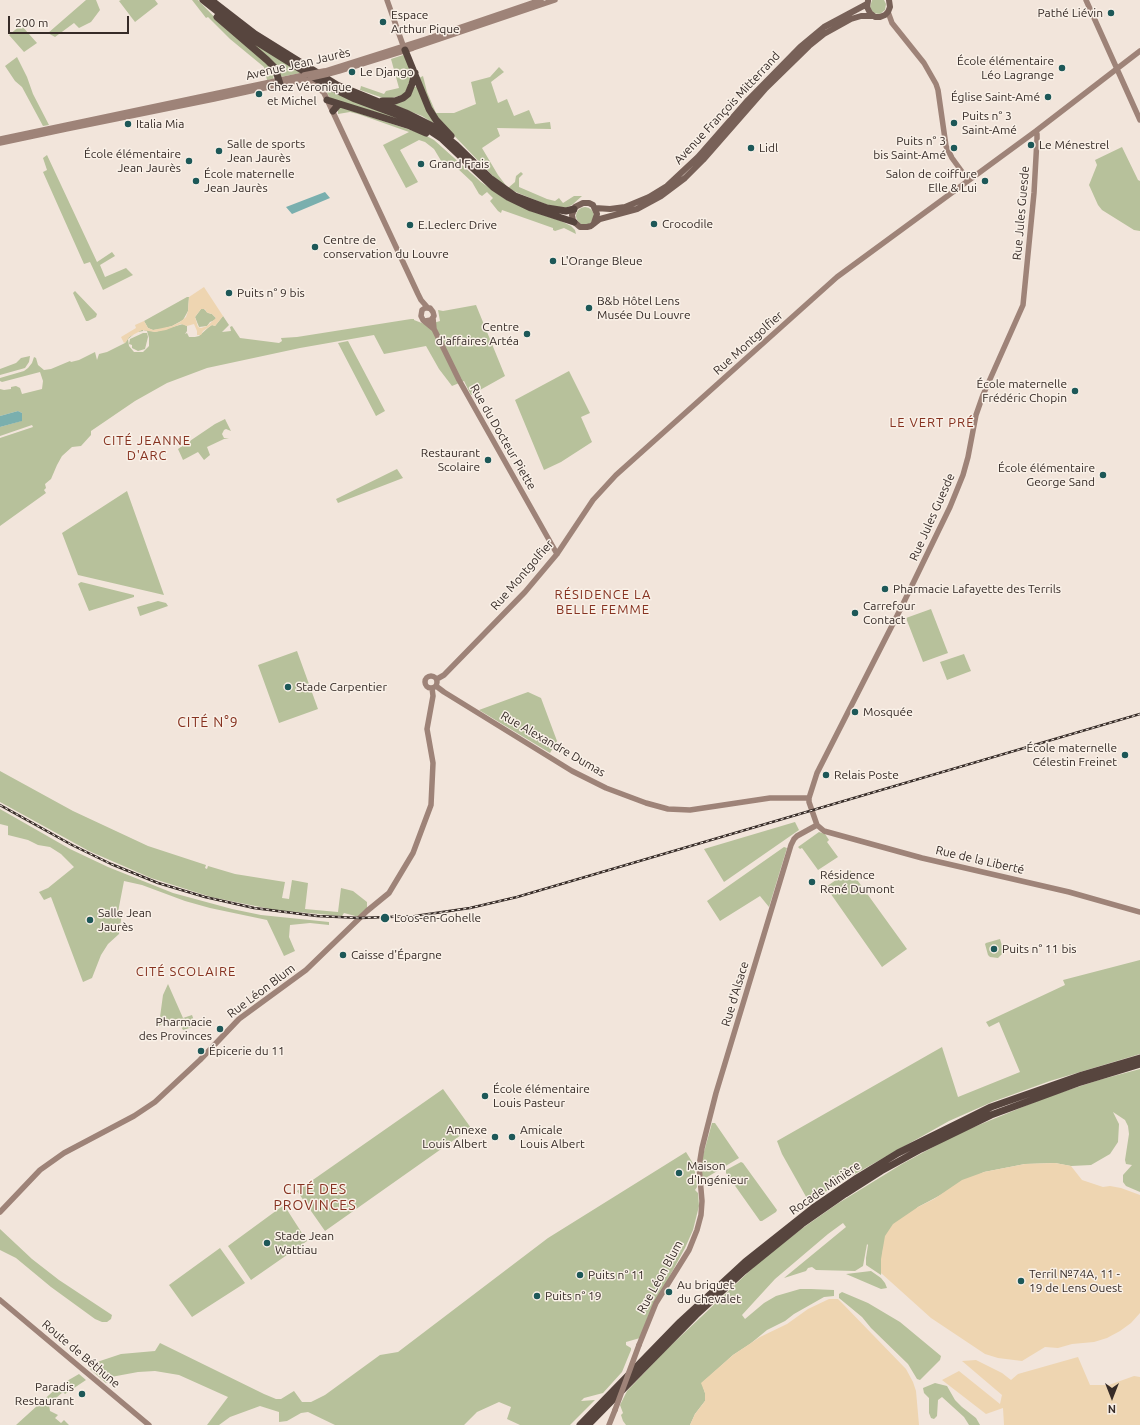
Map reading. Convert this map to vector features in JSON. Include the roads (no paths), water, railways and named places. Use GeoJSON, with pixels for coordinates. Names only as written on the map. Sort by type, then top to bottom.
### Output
{"type":"FeatureCollection","features":[{"type":"Feature","properties":{"kind":"highway"},"geometry":{"type":"LineString","coordinates":[[207,1],[209,10],[272,66],[276,72],[279,82]]}},
{"type":"Feature","properties":{"kind":"highway"},"geometry":{"type":"LineString","coordinates":[[207,1],[255,34],[337,85],[419,118],[441,132],[486,182],[508,197],[531,208],[574,222]]}},
{"type":"Feature","properties":{"kind":"highway"},"geometry":{"type":"LineString","coordinates":[[207,1],[252,39],[326,85],[355,99],[418,124],[441,138],[490,178],[516,196],[547,208],[566,211],[574,209]]}},
{"type":"Feature","properties":{"kind":"highway"},"geometry":{"type":"LineString","coordinates":[[404,48],[418,78],[429,109],[436,120],[452,137],[456,149]]}},
{"type":"Feature","properties":{"kind":"highway"},"geometry":{"type":"LineString","coordinates":[[376,101],[390,101],[403,98],[410,90],[415,73]]}},
{"type":"Feature","properties":{"kind":"highway"},"geometry":{"type":"LineString","coordinates":[[327,100],[410,126],[456,149]]}},
{"type":"Feature","properties":{"kind":"highway"},"geometry":{"type":"LineString","coordinates":[[333,111],[339,104]]}},
{"type":"Feature","properties":{"kind":"highway","name":"Rocade Minière"},"geometry":{"type":"LineString","coordinates":[[580,1425],[680,1322],[745,1262],[813,1208],[857,1178],[898,1153],[991,1107],[1082,1075],[1140,1058]]}},
{"type":"Feature","properties":{"kind":"highway","name":"Rocade Minière"},"geometry":{"type":"LineString","coordinates":[[588,1425],[696,1315],[744,1271],[802,1224],[845,1194],[914,1152],[991,1115],[1078,1083],[1140,1064]]}},
{"type":"Feature","properties":{"kind":"main road"},"geometry":{"type":"LineString","coordinates":[[880,17],[888,12],[890,1]]}},
{"type":"Feature","properties":{"kind":"main road"},"geometry":{"type":"LineString","coordinates":[[868,2],[868,10],[873,16]]}},
{"type":"Feature","properties":{"kind":"main road","name":"Avenue François Mitterrand"},"geometry":{"type":"LineString","coordinates":[[595,208],[610,209],[625,207],[650,197],[667,186],[698,157],[748,100],[800,47],[824,28],[868,2]]}},
{"type":"Feature","properties":{"kind":"main road","name":"Avenue François Mitterrand"},"geometry":{"type":"LineString","coordinates":[[594,223],[604,218],[637,209],[670,190],[685,178],[703,160],[766,88],[798,55],[824,34],[850,19],[873,16],[880,17]]}},
{"type":"Feature","properties":{"kind":"main road"},"geometry":{"type":"LineString","coordinates":[[585,202],[591,204],[595,208],[597,214],[594,223],[589,227],[583,228],[574,222],[572,215],[574,209],[579,204],[585,202]]}},
{"type":"Feature","properties":{"kind":"main road"},"geometry":{"type":"LineString","coordinates":[[618,214],[632,217]]}},
{"type":"Feature","properties":{"kind":"street"},"geometry":{"type":"LineString","coordinates":[[387,0],[404,48]]}},
{"type":"Feature","properties":{"kind":"street","name":"Avenue Jean Jaurès"},"geometry":{"type":"LineString","coordinates":[[404,48],[426,39],[541,0]]}},
{"type":"Feature","properties":{"kind":"street","name":"Avenue Jean Jaurès"},"geometry":{"type":"LineString","coordinates":[[0,139],[326,72],[555,0]]}},
{"type":"Feature","properties":{"kind":"street"},"geometry":{"type":"LineString","coordinates":[[1086,0],[1140,120]]}},
{"type":"Feature","properties":{"kind":"street"},"geometry":{"type":"LineString","coordinates":[[888,12],[892,23],[924,63],[938,90],[943,133],[947,149],[968,180]]}},
{"type":"Feature","properties":{"kind":"street"},"geometry":{"type":"LineString","coordinates":[[880,17],[892,23]]}},
{"type":"Feature","properties":{"kind":"street","name":"Rue Montgolfier"},"geometry":{"type":"LineString","coordinates":[[437,679],[444,675],[525,592],[557,554],[593,500],[616,475],[837,277],[1036,131],[1140,51]]}},
{"type":"Feature","properties":{"kind":"street","name":"Avenue Jean Jaurès"},"geometry":{"type":"LineString","coordinates":[[306,77],[315,73],[326,72]]}},
{"type":"Feature","properties":{"kind":"street"},"geometry":{"type":"LineString","coordinates":[[306,77],[324,93],[425,309],[433,312],[433,318],[429,321],[425,321],[421,316],[425,309]]}},
{"type":"Feature","properties":{"kind":"street","name":"Avenue Jean Jaurès"},"geometry":{"type":"LineString","coordinates":[[0,143],[214,99],[279,82]]}},
{"type":"Feature","properties":{"kind":"street","name":"Rue Jules Guesde"},"geometry":{"type":"LineString","coordinates":[[809,798],[817,773],[950,508],[963,475],[978,408],[997,361],[1021,311],[1024,302],[1034,193],[1037,139],[1036,131]]}},
{"type":"Feature","properties":{"kind":"street","name":"Rue du Docteur Piette"},"geometry":{"type":"LineString","coordinates":[[433,318],[434,329],[459,380],[557,554]]}},
{"type":"Feature","properties":{"kind":"street","name":"Rue du Docteur Piette"},"geometry":{"type":"LineString","coordinates":[[425,321],[434,329]]}},
{"type":"Feature","properties":{"kind":"street"},"geometry":{"type":"LineString","coordinates":[[430,676],[434,676],[437,679],[434,687],[426,685],[425,679],[430,676]]}},
{"type":"Feature","properties":{"kind":"street","name":"Rue Alexandre Dumas"},"geometry":{"type":"LineString","coordinates":[[434,687],[572,771],[606,788],[646,803],[668,809],[690,810],[770,798],[809,798]]}},
{"type":"Feature","properties":{"kind":"street","name":"Rue Léon Blum"},"geometry":{"type":"LineString","coordinates":[[0,1212],[40,1170],[64,1153],[134,1116],[155,1102],[200,1060],[239,1019],[306,970],[367,911],[389,893],[413,853],[431,805],[433,763],[427,734],[427,723],[434,687]]}},
{"type":"Feature","properties":{"kind":"street"},"geometry":{"type":"LineString","coordinates":[[433,696],[442,691]]}},
{"type":"Feature","properties":{"kind":"street"},"geometry":{"type":"LineString","coordinates":[[809,798],[812,813],[817,825]]}},
{"type":"Feature","properties":{"kind":"street","name":"Rue de la Liberté"},"geometry":{"type":"LineString","coordinates":[[817,825],[824,831],[916,856],[1058,889],[1140,912]]}},
{"type":"Feature","properties":{"kind":"street","name":"Rue d'Alsace"},"geometry":{"type":"LineString","coordinates":[[700,1183],[699,1166],[701,1152],[716,1093],[789,852],[794,839],[817,825]]}},
{"type":"Feature","properties":{"kind":"street","name":"Rue Léon Blum"},"geometry":{"type":"LineString","coordinates":[[609,1425],[656,1304],[689,1250],[697,1230],[701,1215],[702,1201],[700,1183]]}},
{"type":"Feature","properties":{"kind":"street","name":"Route de Béthune"},"geometry":{"type":"LineString","coordinates":[[0,1300],[149,1425]]}},
{"type":"Feature","properties":{"kind":"water"},"geometry":{"type":"Polygon","coordinates":[[[325,192],[330,198],[292,214],[286,207],[325,192]]]}},
{"type":"Feature","properties":{"kind":"water"},"geometry":{"type":"Polygon","coordinates":[[[18,411],[22,413],[22,421],[0,427],[0,416],[18,411]]]}},
{"type":"Feature","properties":{"kind":"railway"},"geometry":{"type":"LineString","coordinates":[[0,805],[72,845],[111,864],[158,883],[205,897],[254,908],[317,916],[360,918],[415,916],[470,908],[517,897],[1140,714]]}},
{"type":"Feature","properties":{"kind":"place","name":"Pathé Liévin"},"geometry":{"type":"Point","coordinates":[1111,13]}},
{"type":"Feature","properties":{"kind":"place","name":"Espace Arthur Pique"},"geometry":{"type":"Point","coordinates":[383,22]}},
{"type":"Feature","properties":{"kind":"place","name":"École élémentaire Léo Lagrange"},"geometry":{"type":"Point","coordinates":[1062,68]}},
{"type":"Feature","properties":{"kind":"place","name":"Le Django"},"geometry":{"type":"Point","coordinates":[352,72]}},
{"type":"Feature","properties":{"kind":"place","name":"Chez Véronique et Michel"},"geometry":{"type":"Point","coordinates":[259,94]}},
{"type":"Feature","properties":{"kind":"place","name":"Église Saint-Amé"},"geometry":{"type":"Point","coordinates":[1048,97]}},
{"type":"Feature","properties":{"kind":"place","name":"Puits n° 3 Saint-Amé"},"geometry":{"type":"Point","coordinates":[954,123]}},
{"type":"Feature","properties":{"kind":"place","name":"Italia Mia"},"geometry":{"type":"Point","coordinates":[128,124]}},
{"type":"Feature","properties":{"kind":"place","name":"Le Ménestrel"},"geometry":{"type":"Point","coordinates":[1031,145]}},
{"type":"Feature","properties":{"kind":"place","name":"Lidl"},"geometry":{"type":"Point","coordinates":[751,148]}},
{"type":"Feature","properties":{"kind":"place","name":"Puits n° 3 bis Saint-Amé"},"geometry":{"type":"Point","coordinates":[954,148]}},
{"type":"Feature","properties":{"kind":"place","name":"Salle de sports Jean Jaurès"},"geometry":{"type":"Point","coordinates":[219,151]}},
{"type":"Feature","properties":{"kind":"place","name":"École élémentaire Jean Jaurès"},"geometry":{"type":"Point","coordinates":[189,161]}},
{"type":"Feature","properties":{"kind":"place","name":"Grand Frais"},"geometry":{"type":"Point","coordinates":[421,164]}},
{"type":"Feature","properties":{"kind":"place","name":"École maternelle Jean Jaurès"},"geometry":{"type":"Point","coordinates":[196,181]}},
{"type":"Feature","properties":{"kind":"place","name":"Salon de coiffure Elle & Lui"},"geometry":{"type":"Point","coordinates":[985,181]}},
{"type":"Feature","properties":{"kind":"place","name":"Crocodile"},"geometry":{"type":"Point","coordinates":[654,224]}},
{"type":"Feature","properties":{"kind":"place","name":"E.Leclerc Drive"},"geometry":{"type":"Point","coordinates":[410,225]}},
{"type":"Feature","properties":{"kind":"place","name":"Centre de conservation du Louvre"},"geometry":{"type":"Point","coordinates":[315,247]}},
{"type":"Feature","properties":{"kind":"place","name":"L'Orange Bleue"},"geometry":{"type":"Point","coordinates":[553,261]}},
{"type":"Feature","properties":{"kind":"place","name":"Puits n° 9 bis"},"geometry":{"type":"Point","coordinates":[229,293]}},
{"type":"Feature","properties":{"kind":"place","name":"B&b Hôtel Lens Musée Du Louvre"},"geometry":{"type":"Point","coordinates":[589,308]}},
{"type":"Feature","properties":{"kind":"place","name":"Centre d'affaires Artéa"},"geometry":{"type":"Point","coordinates":[527,334]}},
{"type":"Feature","properties":{"kind":"place","name":"École maternelle Frédéric Chopin"},"geometry":{"type":"Point","coordinates":[1075,391]}},
{"type":"Feature","properties":{"kind":"place","name":"Restaurant Scolaire"},"geometry":{"type":"Point","coordinates":[488,460]}},
{"type":"Feature","properties":{"kind":"place","name":"École élémentaire George Sand"},"geometry":{"type":"Point","coordinates":[1103,475]}},
{"type":"Feature","properties":{"kind":"place","name":"Pharmacie Lafayette des Terrils"},"geometry":{"type":"Point","coordinates":[885,589]}},
{"type":"Feature","properties":{"kind":"place","name":"Carrefour Contact"},"geometry":{"type":"Point","coordinates":[855,613]}},
{"type":"Feature","properties":{"kind":"place","name":"Stade Carpentier"},"geometry":{"type":"Point","coordinates":[288,687]}},
{"type":"Feature","properties":{"kind":"place","name":"Mosquée"},"geometry":{"type":"Point","coordinates":[855,712]}},
{"type":"Feature","properties":{"kind":"place","name":"École maternelle Célestin Freinet"},"geometry":{"type":"Point","coordinates":[1125,755]}},
{"type":"Feature","properties":{"kind":"place","name":"Relais Poste"},"geometry":{"type":"Point","coordinates":[826,775]}},
{"type":"Feature","properties":{"kind":"place","name":"Résidence René Dumont"},"geometry":{"type":"Point","coordinates":[812,882]}},
{"type":"Feature","properties":{"kind":"place","name":"Loos-en-Gohelle"},"geometry":{"type":"Point","coordinates":[385,918]}},
{"type":"Feature","properties":{"kind":"place","name":"Salle Jean Jaurès"},"geometry":{"type":"Point","coordinates":[90,920]}},
{"type":"Feature","properties":{"kind":"place","name":"Puits n° 11 bis"},"geometry":{"type":"Point","coordinates":[994,949]}},
{"type":"Feature","properties":{"kind":"place","name":"Caisse d'Épargne"},"geometry":{"type":"Point","coordinates":[343,955]}},
{"type":"Feature","properties":{"kind":"place","name":"Pharmacie des Provinces"},"geometry":{"type":"Point","coordinates":[220,1029]}},
{"type":"Feature","properties":{"kind":"place","name":"Épicerie du 11"},"geometry":{"type":"Point","coordinates":[201,1051]}},
{"type":"Feature","properties":{"kind":"place","name":"École élémentaire Louis Pasteur"},"geometry":{"type":"Point","coordinates":[485,1096]}},
{"type":"Feature","properties":{"kind":"place","name":"Annexe Louis Albert"},"geometry":{"type":"Point","coordinates":[495,1137]}},
{"type":"Feature","properties":{"kind":"place","name":"Amicale Louis Albert"},"geometry":{"type":"Point","coordinates":[512,1137]}},
{"type":"Feature","properties":{"kind":"place","name":"Maison d'Ingénieur"},"geometry":{"type":"Point","coordinates":[679,1173]}},
{"type":"Feature","properties":{"kind":"place","name":"Stade Jean Wattiau"},"geometry":{"type":"Point","coordinates":[267,1243]}},
{"type":"Feature","properties":{"kind":"place","name":"Puits n° 11"},"geometry":{"type":"Point","coordinates":[580,1275]}},
{"type":"Feature","properties":{"kind":"place","name":"Terril №74A, 11 - 19 de Lens Ouest"},"geometry":{"type":"Point","coordinates":[1021,1281]}},
{"type":"Feature","properties":{"kind":"place","name":"Au briquet du Chevalet"},"geometry":{"type":"Point","coordinates":[669,1292]}},
{"type":"Feature","properties":{"kind":"place","name":"Puits n° 19"},"geometry":{"type":"Point","coordinates":[537,1296]}},
{"type":"Feature","properties":{"kind":"place","name":"Paradis Restaurant"},"geometry":{"type":"Point","coordinates":[82,1394]}},
{"type":"Feature","properties":{"kind":"district","name":"LE VERT PRÉ"},"geometry":{"type":"Point","coordinates":[932,423]}},
{"type":"Feature","properties":{"kind":"district","name":"CITÉ JEANNE D'ARC"},"geometry":{"type":"Point","coordinates":[147,448]}},
{"type":"Feature","properties":{"kind":"district","name":"RÉSIDENCE LA BELLE FEMME"},"geometry":{"type":"Point","coordinates":[603,602]}},
{"type":"Feature","properties":{"kind":"district","name":"CITÉ N°9"},"geometry":{"type":"Point","coordinates":[208,722]}},
{"type":"Feature","properties":{"kind":"district","name":"CITÉ SCOLAIRE"},"geometry":{"type":"Point","coordinates":[186,972]}},
{"type":"Feature","properties":{"kind":"district","name":"CITÉ DES PROVINCES"},"geometry":{"type":"Point","coordinates":[315,1198]}}]}
